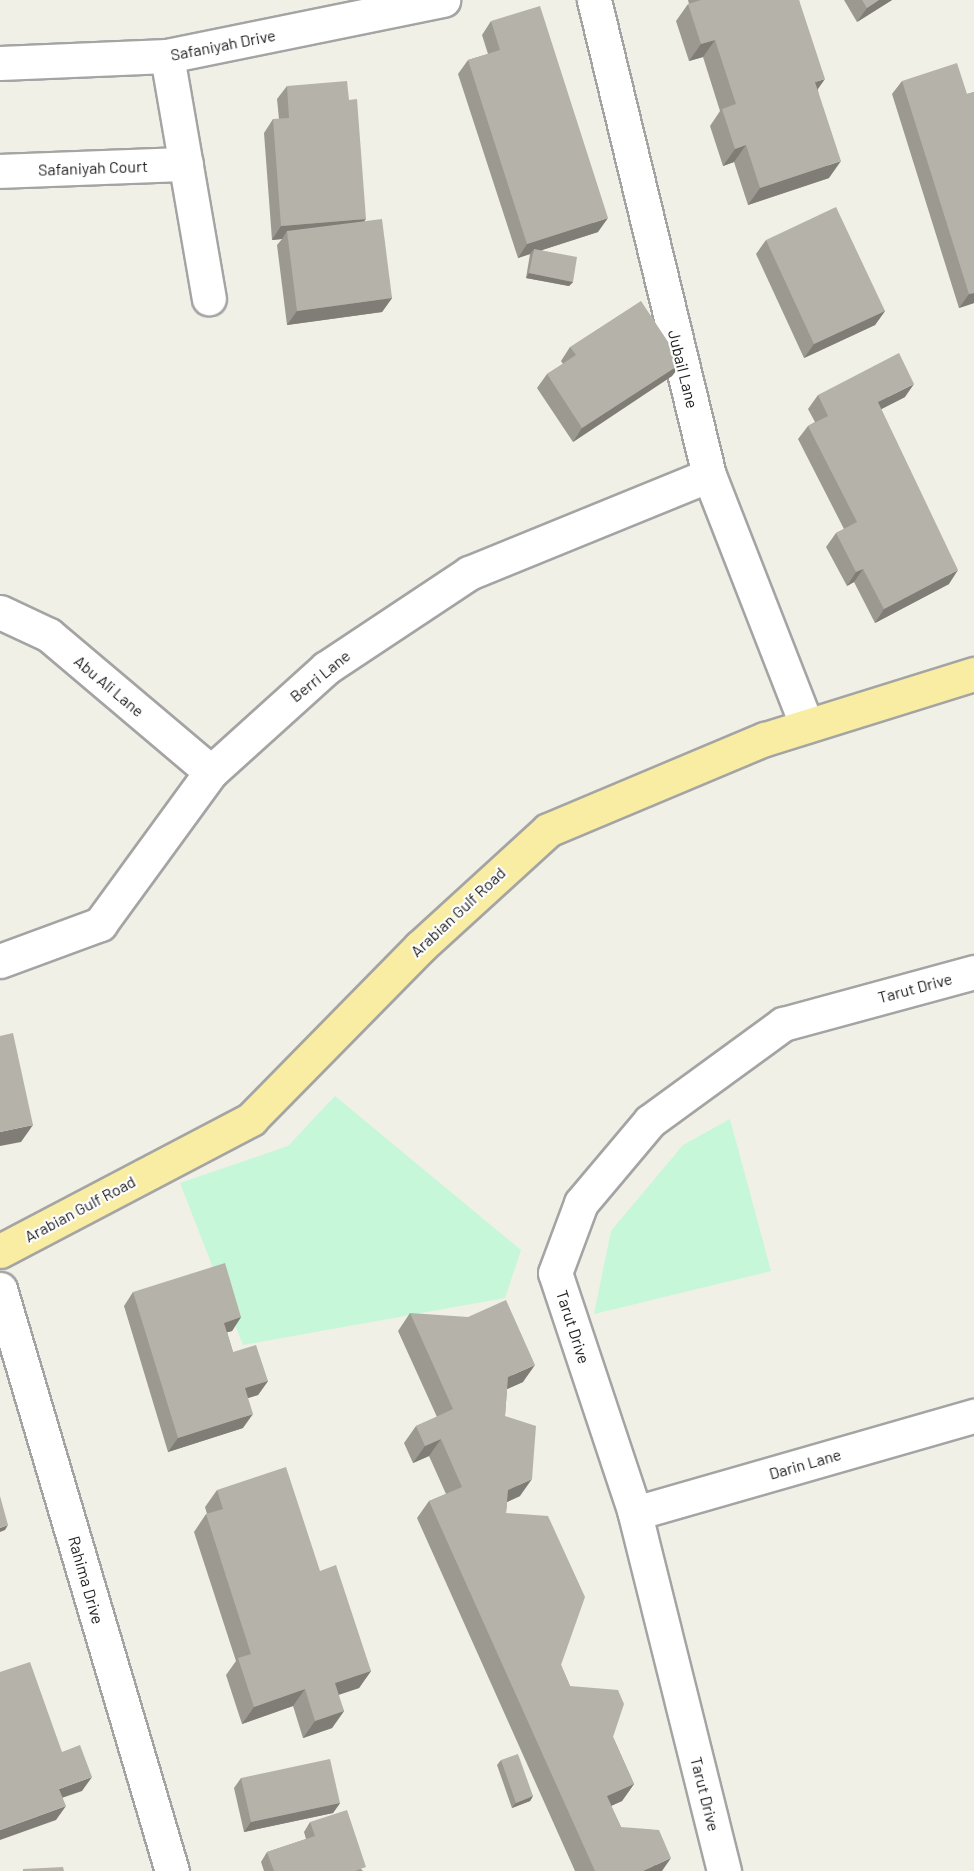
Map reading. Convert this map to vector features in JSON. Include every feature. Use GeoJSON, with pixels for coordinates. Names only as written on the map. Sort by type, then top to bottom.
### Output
{"type":"FeatureCollection","features":[{"type":"Feature","properties":{"kind":"main road","name":"Arabian Gulf Road"},"geometry":{"type":"LineString","coordinates":[[0,1251],[251,1119],[420,947],[548,830],[765,739],[974,674]]}},
{"type":"Feature","properties":{"kind":"street","name":"Safaniyah Drive"},"geometry":{"type":"LineString","coordinates":[[0,63],[167,56],[443,0]]}},
{"type":"Feature","properties":{"kind":"street","name":"Jubail Lane"},"geometry":{"type":"LineString","coordinates":[[594,0],[709,475],[807,726]]}},
{"type":"Feature","properties":{"kind":"street"},"geometry":{"type":"LineString","coordinates":[[167,56],[209,298]]}},
{"type":"Feature","properties":{"kind":"street","name":"Safaniyah Court"},"geometry":{"type":"LineString","coordinates":[[0,171],[186,164]]}},
{"type":"Feature","properties":{"kind":"street","name":"Berri Lane"},"geometry":{"type":"LineString","coordinates":[[0,961],[100,924],[211,772],[326,668],[469,573],[709,475]]}},
{"type":"Feature","properties":{"kind":"street","name":"Abu Ali Lane"},"geometry":{"type":"LineString","coordinates":[[0,612],[49,635],[211,772]]}},
{"type":"Feature","properties":{"kind":"street","name":"Tarut Drive"},"geometry":{"type":"LineString","coordinates":[[724,1871],[635,1513],[555,1273],[581,1203],[650,1121],[783,1024],[974,972]]}},
{"type":"Feature","properties":{"kind":"street","name":"Rahima Drive"},"geometry":{"type":"LineString","coordinates":[[0,1289],[172,1871]]}},
{"type":"Feature","properties":{"kind":"street","name":"Darin Lane"},"geometry":{"type":"LineString","coordinates":[[635,1513],[974,1416]]}},
{"type":"Feature","properties":{"kind":"green space"},"geometry":{"type":"Polygon","coordinates":[[[335,1096],[521,1250],[505,1298],[243,1345],[180,1183],[288,1146],[335,1096]]]}},
{"type":"Feature","properties":{"kind":"green space"},"geometry":{"type":"Polygon","coordinates":[[[730,1119],[771,1271],[594,1314],[611,1231],[683,1145],[730,1119]]]}},
{"type":"Feature","properties":{"kind":"building"},"geometry":{"type":"Polygon","coordinates":[[[701,0],[799,0],[825,79],[815,82],[841,161],[760,188],[746,145],[735,149],[722,109],[736,104],[715,40],[701,44],[688,4],[701,0]]]}},
{"type":"Feature","properties":{"kind":"building"},"geometry":{"type":"Polygon","coordinates":[[[862,0],[879,0],[867,8],[862,0]]]}},
{"type":"Feature","properties":{"kind":"building"},"geometry":{"type":"Polygon","coordinates":[[[540,6],[608,218],[527,244],[468,60],[500,50],[491,21],[540,6]]]}},
{"type":"Feature","properties":{"kind":"building"},"geometry":{"type":"Polygon","coordinates":[[[957,63],[967,94],[974,92],[974,293],[969,294],[902,81],[957,63]]]}},
{"type":"Feature","properties":{"kind":"building"},"geometry":{"type":"Polygon","coordinates":[[[347,81],[349,100],[357,99],[366,219],[281,226],[273,119],[289,118],[287,86],[347,81]]]}},
{"type":"Feature","properties":{"kind":"building"},"geometry":{"type":"Polygon","coordinates":[[[836,207],[885,311],[814,344],[766,240],[836,207]]]}},
{"type":"Feature","properties":{"kind":"building"},"geometry":{"type":"Polygon","coordinates":[[[382,219],[392,298],[297,311],[287,231],[382,219]]]}},
{"type":"Feature","properties":{"kind":"building"},"geometry":{"type":"Polygon","coordinates":[[[534,249],[577,257],[573,282],[529,273],[534,249]]]}},
{"type":"Feature","properties":{"kind":"building"},"geometry":{"type":"Polygon","coordinates":[[[641,301],[682,363],[582,428],[547,374],[576,355],[570,347],[641,301]]]}},
{"type":"Feature","properties":{"kind":"building"},"geometry":{"type":"Polygon","coordinates":[[[899,353],[914,384],[878,402],[958,570],[884,609],[863,569],[856,572],[836,533],[857,522],[808,426],[828,416],[818,395],[899,353]]]}},
{"type":"Feature","properties":{"kind":"building"},"geometry":{"type":"Polygon","coordinates":[[[13,1033],[33,1125],[0,1132],[0,1036],[13,1033]]]}},
{"type":"Feature","properties":{"kind":"building"},"geometry":{"type":"Polygon","coordinates":[[[225,1263],[241,1317],[224,1323],[233,1352],[256,1345],[268,1381],[245,1388],[253,1414],[178,1438],[133,1292],[225,1263]]]}},
{"type":"Feature","properties":{"kind":"building"},"geometry":{"type":"Polygon","coordinates":[[[506,1300],[535,1365],[508,1377],[505,1416],[536,1426],[532,1479],[508,1490],[506,1513],[548,1516],[585,1597],[561,1665],[570,1686],[618,1690],[624,1704],[613,1737],[634,1784],[607,1796],[621,1827],[659,1830],[671,1858],[643,1871],[595,1871],[429,1501],[462,1487],[441,1439],[425,1446],[416,1426],[453,1409],[410,1313],[468,1317],[506,1300]]]}},
{"type":"Feature","properties":{"kind":"building"},"geometry":{"type":"Polygon","coordinates":[[[286,1467],[320,1571],[336,1565],[371,1671],[335,1683],[344,1711],[315,1721],[305,1689],[254,1707],[238,1658],[251,1654],[206,1514],[223,1509],[217,1490],[286,1467]]]}},
{"type":"Feature","properties":{"kind":"building"},"geometry":{"type":"Polygon","coordinates":[[[0,1496],[8,1525],[0,1528],[0,1496]]]}},
{"type":"Feature","properties":{"kind":"building"},"geometry":{"type":"Polygon","coordinates":[[[30,1662],[62,1752],[80,1745],[92,1777],[59,1789],[66,1806],[0,1830],[0,1672],[30,1662]]]}},
{"type":"Feature","properties":{"kind":"building"},"geometry":{"type":"Polygon","coordinates":[[[518,1754],[533,1796],[516,1803],[501,1760],[518,1754]]]}},
{"type":"Feature","properties":{"kind":"building"},"geometry":{"type":"Polygon","coordinates":[[[330,1759],[340,1803],[251,1822],[241,1778],[330,1759]]]}},
{"type":"Feature","properties":{"kind":"building"},"geometry":{"type":"Polygon","coordinates":[[[347,1810],[366,1867],[355,1871],[274,1871],[267,1852],[315,1836],[310,1822],[347,1810]]]}},
{"type":"Feature","properties":{"kind":"building"},"geometry":{"type":"Polygon","coordinates":[[[63,1867],[64,1871],[23,1871],[23,1869],[63,1867]]]}}]}
